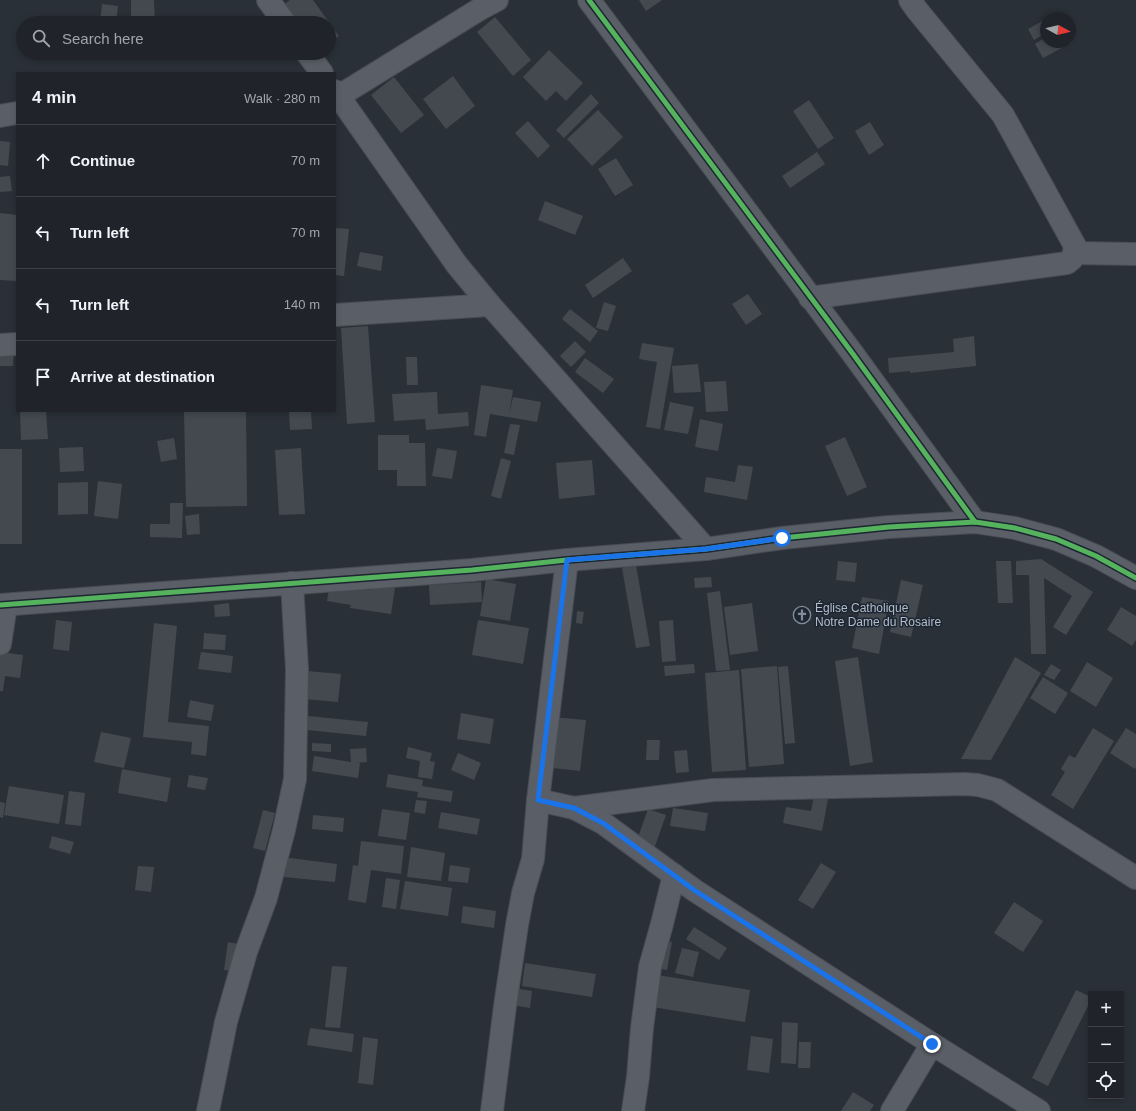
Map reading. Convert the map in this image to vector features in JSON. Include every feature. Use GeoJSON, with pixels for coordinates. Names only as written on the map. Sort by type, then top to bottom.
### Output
{"type":"FeatureCollection","features":[{"type":"Feature","properties":{"kind":"street"},"geometry":{"type":"LineString","coordinates":[[268,0],[280,16]]}},
{"type":"Feature","properties":{"kind":"street"},"geometry":{"type":"LineString","coordinates":[[497,0],[337,94],[457,265],[490,305],[706,549]]}},
{"type":"Feature","properties":{"kind":"street"},"geometry":{"type":"LineString","coordinates":[[590,0],[755,221],[810,298],[858,360],[975,522]]}},
{"type":"Feature","properties":{"kind":"street"},"geometry":{"type":"LineString","coordinates":[[810,298],[1067,263],[1073,258],[1075,246],[1003,115],[916,10],[910,0]]}},
{"type":"Feature","properties":{"kind":"street"},"geometry":{"type":"LineString","coordinates":[[312,60],[321,72]]}},
{"type":"Feature","properties":{"kind":"street"},"geometry":{"type":"LineString","coordinates":[[0,116],[16,113]]}},
{"type":"Feature","properties":{"kind":"street"},"geometry":{"type":"LineString","coordinates":[[1074,253],[1136,254]]}},
{"type":"Feature","properties":{"kind":"street"},"geometry":{"type":"LineString","coordinates":[[336,315],[490,305]]}},
{"type":"Feature","properties":{"kind":"street"},"geometry":{"type":"LineString","coordinates":[[0,345],[16,344]]}},
{"type":"Feature","properties":{"kind":"street"},"geometry":{"type":"LineString","coordinates":[[0,644],[3,605],[472,570],[567,560],[706,549],[782,538],[866,529],[975,522],[1015,528],[1056,539],[1096,556],[1136,578]]}},
{"type":"Feature","properties":{"kind":"street"},"geometry":{"type":"LineString","coordinates":[[492,1111],[517,925],[523,893],[533,859],[538,800],[567,560]]}},
{"type":"Feature","properties":{"kind":"street"},"geometry":{"type":"LineString","coordinates":[[208,1111],[226,1022],[246,952],[266,898],[284,830],[295,779],[297,669],[292,583]]}},
{"type":"Feature","properties":{"kind":"street"},"geometry":{"type":"LineString","coordinates":[[574,808],[714,790],[964,784],[978,785],[997,790],[1136,878]]}},
{"type":"Feature","properties":{"kind":"street"},"geometry":{"type":"LineString","coordinates":[[538,800],[574,808],[603,823],[694,890],[932,1044],[1039,1111]]}},
{"type":"Feature","properties":{"kind":"street"},"geometry":{"type":"LineString","coordinates":[[633,1111],[650,967],[674,875]]}},
{"type":"Feature","properties":{"kind":"street"},"geometry":{"type":"LineString","coordinates":[[892,1111],[932,1044]]}},
{"type":"Feature","properties":{"kind":"building"},"geometry":{"type":"Polygon","coordinates":[[[131,0],[154,0],[155,16],[131,16],[131,0]]]}},
{"type":"Feature","properties":{"kind":"building"},"geometry":{"type":"Polygon","coordinates":[[[290,0],[313,0],[325,16],[291,16],[283,5],[290,0]]]}},
{"type":"Feature","properties":{"kind":"building"},"geometry":{"type":"Polygon","coordinates":[[[639,0],[662,0],[646,11],[639,0]]]}},
{"type":"Feature","properties":{"kind":"building"},"geometry":{"type":"Polygon","coordinates":[[[102,4],[118,6],[117,16],[101,16],[102,4]]]}},
{"type":"Feature","properties":{"kind":"building"},"geometry":{"type":"Polygon","coordinates":[[[495,17],[531,60],[513,76],[477,32],[495,17]]]}},
{"type":"Feature","properties":{"kind":"building"},"geometry":{"type":"Polygon","coordinates":[[[1040,22],[1040,36],[1034,40],[1028,29],[1040,22]]]}},
{"type":"Feature","properties":{"kind":"building"},"geometry":{"type":"Polygon","coordinates":[[[1040,41],[1040,48],[1062,48],[1043,58],[1035,44],[1040,41]]]}},
{"type":"Feature","properties":{"kind":"building"},"geometry":{"type":"Polygon","coordinates":[[[549,50],[583,83],[566,101],[556,91],[546,101],[523,77],[549,50]]]}},
{"type":"Feature","properties":{"kind":"building"},"geometry":{"type":"Polygon","coordinates":[[[453,76],[475,106],[446,129],[423,99],[453,76]]]}},
{"type":"Feature","properties":{"kind":"building"},"geometry":{"type":"Polygon","coordinates":[[[394,77],[424,115],[401,133],[371,95],[394,77]]]}},
{"type":"Feature","properties":{"kind":"building"},"geometry":{"type":"Polygon","coordinates":[[[591,94],[599,103],[564,138],[556,130],[591,94]]]}},
{"type":"Feature","properties":{"kind":"building"},"geometry":{"type":"Polygon","coordinates":[[[809,100],[834,138],[818,149],[793,111],[809,100]]]}},
{"type":"Feature","properties":{"kind":"building"},"geometry":{"type":"Polygon","coordinates":[[[598,110],[623,137],[592,166],[567,139],[598,110]]]}},
{"type":"Feature","properties":{"kind":"building"},"geometry":{"type":"Polygon","coordinates":[[[528,121],[550,146],[538,158],[515,133],[528,121]]]}},
{"type":"Feature","properties":{"kind":"building"},"geometry":{"type":"Polygon","coordinates":[[[870,122],[884,145],[869,155],[855,131],[870,122]]]}},
{"type":"Feature","properties":{"kind":"building"},"geometry":{"type":"Polygon","coordinates":[[[0,141],[10,142],[8,166],[0,165],[0,141]]]}},
{"type":"Feature","properties":{"kind":"building"},"geometry":{"type":"Polygon","coordinates":[[[817,152],[825,164],[790,188],[782,176],[817,152]]]}},
{"type":"Feature","properties":{"kind":"building"},"geometry":{"type":"Polygon","coordinates":[[[616,158],[633,185],[615,196],[598,169],[616,158]]]}},
{"type":"Feature","properties":{"kind":"building"},"geometry":{"type":"Polygon","coordinates":[[[10,176],[12,191],[0,192],[0,177],[10,176]]]}},
{"type":"Feature","properties":{"kind":"building"},"geometry":{"type":"Polygon","coordinates":[[[545,201],[583,216],[575,235],[538,220],[545,201]]]}},
{"type":"Feature","properties":{"kind":"building"},"geometry":{"type":"Polygon","coordinates":[[[0,213],[16,215],[16,281],[0,280],[0,213]]]}},
{"type":"Feature","properties":{"kind":"building"},"geometry":{"type":"Polygon","coordinates":[[[336,228],[349,229],[344,276],[336,275],[336,228]]]}},
{"type":"Feature","properties":{"kind":"building"},"geometry":{"type":"Polygon","coordinates":[[[360,252],[383,256],[381,271],[357,266],[360,252]]]}},
{"type":"Feature","properties":{"kind":"building"},"geometry":{"type":"Polygon","coordinates":[[[623,258],[632,271],[593,298],[585,285],[623,258]]]}},
{"type":"Feature","properties":{"kind":"building"},"geometry":{"type":"Polygon","coordinates":[[[748,294],[762,314],[746,325],[732,304],[748,294]]]}},
{"type":"Feature","properties":{"kind":"building"},"geometry":{"type":"Polygon","coordinates":[[[604,302],[616,306],[608,331],[596,328],[604,302]]]}},
{"type":"Feature","properties":{"kind":"building"},"geometry":{"type":"Polygon","coordinates":[[[570,309],[598,331],[590,342],[562,319],[570,309]]]}},
{"type":"Feature","properties":{"kind":"building"},"geometry":{"type":"Polygon","coordinates":[[[368,326],[375,422],[347,424],[341,328],[368,326]]]}},
{"type":"Feature","properties":{"kind":"building"},"geometry":{"type":"Polygon","coordinates":[[[974,336],[976,366],[910,373],[910,371],[889,373],[888,358],[954,352],[953,339],[974,336]]]}},
{"type":"Feature","properties":{"kind":"building"},"geometry":{"type":"Polygon","coordinates":[[[575,341],[586,352],[571,367],[560,356],[575,341]]]}},
{"type":"Feature","properties":{"kind":"building"},"geometry":{"type":"Polygon","coordinates":[[[642,343],[674,348],[660,429],[646,427],[657,362],[639,359],[642,343]]]}},
{"type":"Feature","properties":{"kind":"building"},"geometry":{"type":"Polygon","coordinates":[[[0,346],[14,347],[13,366],[0,366],[0,346]]]}},
{"type":"Feature","properties":{"kind":"building"},"geometry":{"type":"Polygon","coordinates":[[[406,357],[417,357],[418,385],[407,385],[406,357]]]}},
{"type":"Feature","properties":{"kind":"building"},"geometry":{"type":"Polygon","coordinates":[[[585,358],[614,379],[603,393],[575,372],[585,358]]]}},
{"type":"Feature","properties":{"kind":"building"},"geometry":{"type":"Polygon","coordinates":[[[698,364],[701,392],[674,393],[672,366],[698,364]]]}},
{"type":"Feature","properties":{"kind":"building"},"geometry":{"type":"Polygon","coordinates":[[[726,381],[728,411],[706,412],[704,382],[726,381]]]}},
{"type":"Feature","properties":{"kind":"building"},"geometry":{"type":"Polygon","coordinates":[[[481,385],[513,390],[509,415],[513,397],[541,402],[537,422],[490,414],[486,437],[474,435],[481,385]]]}},
{"type":"Feature","properties":{"kind":"building"},"geometry":{"type":"Polygon","coordinates":[[[437,392],[438,414],[468,412],[469,426],[426,430],[425,419],[394,421],[392,394],[437,392]]]}},
{"type":"Feature","properties":{"kind":"building"},"geometry":{"type":"Polygon","coordinates":[[[670,402],[694,407],[688,434],[664,430],[670,402]]]}},
{"type":"Feature","properties":{"kind":"building"},"geometry":{"type":"Polygon","coordinates":[[[20,412],[46,412],[48,439],[21,440],[20,412]]]}},
{"type":"Feature","properties":{"kind":"building"},"geometry":{"type":"Polygon","coordinates":[[[184,412],[246,412],[247,506],[186,507],[184,412]]]}},
{"type":"Feature","properties":{"kind":"building"},"geometry":{"type":"Polygon","coordinates":[[[289,412],[311,412],[312,429],[290,430],[289,412]]]}},
{"type":"Feature","properties":{"kind":"building"},"geometry":{"type":"Polygon","coordinates":[[[700,419],[723,424],[718,451],[695,447],[700,419]]]}},
{"type":"Feature","properties":{"kind":"building"},"geometry":{"type":"Polygon","coordinates":[[[510,424],[520,425],[514,455],[504,453],[510,424]]]}},
{"type":"Feature","properties":{"kind":"building"},"geometry":{"type":"Polygon","coordinates":[[[378,435],[409,435],[409,443],[425,443],[426,486],[397,486],[397,470],[378,470],[378,435]]]}},
{"type":"Feature","properties":{"kind":"building"},"geometry":{"type":"Polygon","coordinates":[[[845,437],[867,487],[847,496],[825,446],[845,437]]]}},
{"type":"Feature","properties":{"kind":"building"},"geometry":{"type":"Polygon","coordinates":[[[174,438],[177,459],[161,462],[157,441],[174,438]]]}},
{"type":"Feature","properties":{"kind":"building"},"geometry":{"type":"Polygon","coordinates":[[[83,447],[84,471],[60,472],[59,448],[83,447]]]}},
{"type":"Feature","properties":{"kind":"building"},"geometry":{"type":"Polygon","coordinates":[[[301,448],[305,514],[279,515],[275,450],[301,448]]]}},
{"type":"Feature","properties":{"kind":"building"},"geometry":{"type":"Polygon","coordinates":[[[437,448],[457,451],[452,479],[432,476],[437,448]]]}},
{"type":"Feature","properties":{"kind":"building"},"geometry":{"type":"Polygon","coordinates":[[[0,449],[22,449],[22,544],[0,544],[0,449]]]}},
{"type":"Feature","properties":{"kind":"building"},"geometry":{"type":"Polygon","coordinates":[[[501,458],[511,461],[501,499],[491,496],[501,458]]]}},
{"type":"Feature","properties":{"kind":"building"},"geometry":{"type":"Polygon","coordinates":[[[592,460],[595,495],[559,499],[556,463],[592,460]]]}},
{"type":"Feature","properties":{"kind":"building"},"geometry":{"type":"Polygon","coordinates":[[[738,465],[753,467],[747,500],[704,492],[706,477],[735,482],[738,465]]]}},
{"type":"Feature","properties":{"kind":"building"},"geometry":{"type":"Polygon","coordinates":[[[98,481],[122,484],[118,519],[94,516],[98,481]]]}},
{"type":"Feature","properties":{"kind":"building"},"geometry":{"type":"Polygon","coordinates":[[[88,482],[88,514],[58,515],[58,483],[88,482]]]}},
{"type":"Feature","properties":{"kind":"building"},"geometry":{"type":"Polygon","coordinates":[[[170,503],[183,503],[182,538],[150,537],[150,524],[170,524],[170,503]]]}},
{"type":"Feature","properties":{"kind":"building"},"geometry":{"type":"Polygon","coordinates":[[[199,514],[200,534],[187,535],[185,516],[199,514]]]}},
{"type":"Feature","properties":{"kind":"building"},"geometry":{"type":"Polygon","coordinates":[[[1041,559],[1093,592],[1066,635],[1053,627],[1072,596],[1044,578],[1046,654],[1031,654],[1029,575],[1016,575],[1016,561],[1041,559]]]}},
{"type":"Feature","properties":{"kind":"building"},"geometry":{"type":"Polygon","coordinates":[[[838,561],[857,563],[855,582],[836,580],[838,561]]]}},
{"type":"Feature","properties":{"kind":"building"},"geometry":{"type":"Polygon","coordinates":[[[996,561],[1011,561],[1013,603],[998,603],[996,561]]]}},
{"type":"Feature","properties":{"kind":"building"},"geometry":{"type":"Polygon","coordinates":[[[636,565],[650,646],[636,648],[622,568],[636,565]]]}},
{"type":"Feature","properties":{"kind":"building"},"geometry":{"type":"Polygon","coordinates":[[[711,577],[712,587],[695,588],[694,578],[711,577]]]}},
{"type":"Feature","properties":{"kind":"building"},"geometry":{"type":"Polygon","coordinates":[[[486,579],[516,584],[510,621],[480,616],[486,579]]]}},
{"type":"Feature","properties":{"kind":"building"},"geometry":{"type":"Polygon","coordinates":[[[901,580],[923,585],[911,637],[890,632],[901,580]]]}},
{"type":"Feature","properties":{"kind":"building"},"geometry":{"type":"Polygon","coordinates":[[[481,582],[482,602],[430,605],[429,585],[481,582]]]}},
{"type":"Feature","properties":{"kind":"building"},"geometry":{"type":"Polygon","coordinates":[[[330,583],[371,590],[372,585],[395,588],[391,614],[350,608],[351,605],[327,601],[330,583]]]}},
{"type":"Feature","properties":{"kind":"building"},"geometry":{"type":"Polygon","coordinates":[[[720,591],[730,670],[716,671],[707,593],[720,591]]]}},
{"type":"Feature","properties":{"kind":"building"},"geometry":{"type":"Polygon","coordinates":[[[862,597],[889,601],[879,654],[852,648],[862,597]]]}},
{"type":"Feature","properties":{"kind":"building"},"geometry":{"type":"Polygon","coordinates":[[[229,603],[230,616],[215,617],[214,605],[229,603]]]}},
{"type":"Feature","properties":{"kind":"building"},"geometry":{"type":"Polygon","coordinates":[[[752,603],[758,651],[730,655],[724,607],[752,603]]]}},
{"type":"Feature","properties":{"kind":"building"},"geometry":{"type":"Polygon","coordinates":[[[1121,607],[1136,616],[1136,640],[1132,646],[1107,630],[1121,607]]]}},
{"type":"Feature","properties":{"kind":"building"},"geometry":{"type":"Polygon","coordinates":[[[577,611],[584,612],[582,624],[576,623],[577,611]]]}},
{"type":"Feature","properties":{"kind":"building"},"geometry":{"type":"Polygon","coordinates":[[[56,620],[72,622],[69,651],[53,649],[56,620]]]}},
{"type":"Feature","properties":{"kind":"building"},"geometry":{"type":"Polygon","coordinates":[[[478,620],[529,628],[523,664],[472,655],[478,620]]]}},
{"type":"Feature","properties":{"kind":"building"},"geometry":{"type":"Polygon","coordinates":[[[673,620],[676,661],[662,662],[659,621],[673,620]]]}},
{"type":"Feature","properties":{"kind":"building"},"geometry":{"type":"Polygon","coordinates":[[[154,623],[177,626],[168,722],[209,726],[206,756],[191,754],[192,742],[143,737],[154,623]]]}},
{"type":"Feature","properties":{"kind":"building"},"geometry":{"type":"Polygon","coordinates":[[[204,633],[226,635],[225,650],[203,649],[204,633]]]}},
{"type":"Feature","properties":{"kind":"building"},"geometry":{"type":"Polygon","coordinates":[[[0,652],[23,655],[20,678],[5,676],[3,691],[0,691],[0,652]]]}},
{"type":"Feature","properties":{"kind":"building"},"geometry":{"type":"Polygon","coordinates":[[[201,652],[233,656],[231,673],[198,669],[201,652]]]}},
{"type":"Feature","properties":{"kind":"building"},"geometry":{"type":"Polygon","coordinates":[[[858,657],[873,762],[850,766],[835,661],[858,657]]]}},
{"type":"Feature","properties":{"kind":"building"},"geometry":{"type":"Polygon","coordinates":[[[1015,657],[1041,673],[991,760],[961,759],[1015,657]]]}},
{"type":"Feature","properties":{"kind":"building"},"geometry":{"type":"Polygon","coordinates":[[[1087,662],[1113,678],[1096,707],[1070,691],[1087,662]]]}},
{"type":"Feature","properties":{"kind":"building"},"geometry":{"type":"Polygon","coordinates":[[[694,664],[695,673],[665,676],[664,666],[694,664]]]}},
{"type":"Feature","properties":{"kind":"building"},"geometry":{"type":"Polygon","coordinates":[[[1051,664],[1061,670],[1054,680],[1044,675],[1051,664]]]}},
{"type":"Feature","properties":{"kind":"building"},"geometry":{"type":"Polygon","coordinates":[[[777,666],[784,764],[749,767],[741,669],[777,666]]]}},
{"type":"Feature","properties":{"kind":"building"},"geometry":{"type":"Polygon","coordinates":[[[788,666],[795,743],[785,744],[778,667],[788,666]]]}},
{"type":"Feature","properties":{"kind":"building"},"geometry":{"type":"Polygon","coordinates":[[[739,670],[746,770],[712,772],[705,673],[739,670]]]}},
{"type":"Feature","properties":{"kind":"building"},"geometry":{"type":"Polygon","coordinates":[[[307,671],[341,674],[338,702],[304,699],[307,671]]]}},
{"type":"Feature","properties":{"kind":"building"},"geometry":{"type":"Polygon","coordinates":[[[1043,677],[1068,693],[1055,714],[1030,698],[1043,677]]]}},
{"type":"Feature","properties":{"kind":"building"},"geometry":{"type":"Polygon","coordinates":[[[190,700],[214,705],[211,721],[187,717],[190,700]]]}},
{"type":"Feature","properties":{"kind":"building"},"geometry":{"type":"Polygon","coordinates":[[[461,713],[494,719],[490,744],[457,739],[461,713]]]}},
{"type":"Feature","properties":{"kind":"building"},"geometry":{"type":"Polygon","coordinates":[[[298,715],[368,722],[366,736],[297,729],[298,715]]]}},
{"type":"Feature","properties":{"kind":"building"},"geometry":{"type":"Polygon","coordinates":[[[541,716],[586,720],[580,771],[535,766],[541,716]]]}},
{"type":"Feature","properties":{"kind":"building"},"geometry":{"type":"Polygon","coordinates":[[[1093,728],[1114,741],[1073,809],[1051,795],[1065,772],[1061,769],[1069,755],[1075,758],[1093,728]]]}},
{"type":"Feature","properties":{"kind":"building"},"geometry":{"type":"Polygon","coordinates":[[[1126,728],[1136,734],[1135,769],[1110,753],[1126,728]]]}},
{"type":"Feature","properties":{"kind":"building"},"geometry":{"type":"Polygon","coordinates":[[[101,732],[131,738],[124,768],[94,762],[101,732]]]}},
{"type":"Feature","properties":{"kind":"building"},"geometry":{"type":"Polygon","coordinates":[[[647,740],[660,740],[659,760],[646,760],[647,740]]]}},
{"type":"Feature","properties":{"kind":"building"},"geometry":{"type":"Polygon","coordinates":[[[312,743],[331,744],[331,752],[312,751],[312,743]]]}},
{"type":"Feature","properties":{"kind":"building"},"geometry":{"type":"Polygon","coordinates":[[[408,747],[432,753],[430,761],[435,762],[432,779],[418,777],[420,761],[406,758],[408,747]]]}},
{"type":"Feature","properties":{"kind":"building"},"geometry":{"type":"Polygon","coordinates":[[[366,748],[367,762],[356,763],[360,763],[358,778],[312,771],[314,756],[351,762],[350,749],[366,748]]]}},
{"type":"Feature","properties":{"kind":"building"},"geometry":{"type":"Polygon","coordinates":[[[687,750],[689,772],[676,773],[674,751],[687,750]]]}},
{"type":"Feature","properties":{"kind":"building"},"geometry":{"type":"Polygon","coordinates":[[[458,753],[481,763],[474,780],[451,770],[458,753]]]}},
{"type":"Feature","properties":{"kind":"building"},"geometry":{"type":"Polygon","coordinates":[[[122,769],[171,778],[167,802],[118,793],[122,769]]]}},
{"type":"Feature","properties":{"kind":"building"},"geometry":{"type":"Polygon","coordinates":[[[388,774],[423,780],[422,786],[453,791],[451,802],[417,797],[418,792],[386,787],[388,774]]]}},
{"type":"Feature","properties":{"kind":"building"},"geometry":{"type":"Polygon","coordinates":[[[189,775],[208,778],[205,790],[187,787],[189,775]]]}},
{"type":"Feature","properties":{"kind":"building"},"geometry":{"type":"Polygon","coordinates":[[[9,786],[64,795],[59,824],[4,815],[9,786]]]}},
{"type":"Feature","properties":{"kind":"building"},"geometry":{"type":"Polygon","coordinates":[[[69,791],[85,793],[81,826],[65,824],[69,791]]]}},
{"type":"Feature","properties":{"kind":"building"},"geometry":{"type":"Polygon","coordinates":[[[814,796],[828,799],[822,831],[783,823],[786,807],[811,811],[814,796]]]}},
{"type":"Feature","properties":{"kind":"building"},"geometry":{"type":"Polygon","coordinates":[[[416,800],[427,801],[425,814],[414,812],[416,800]]]}},
{"type":"Feature","properties":{"kind":"building"},"geometry":{"type":"Polygon","coordinates":[[[0,802],[5,803],[3,818],[0,817],[0,802]]]}},
{"type":"Feature","properties":{"kind":"building"},"geometry":{"type":"Polygon","coordinates":[[[673,808],[708,813],[705,831],[670,826],[673,808]]]}},
{"type":"Feature","properties":{"kind":"building"},"geometry":{"type":"Polygon","coordinates":[[[382,809],[410,813],[406,840],[378,836],[382,809]]]}},
{"type":"Feature","properties":{"kind":"building"},"geometry":{"type":"Polygon","coordinates":[[[648,809],[666,815],[654,849],[636,843],[648,809]]]}},
{"type":"Feature","properties":{"kind":"building"},"geometry":{"type":"Polygon","coordinates":[[[263,810],[275,813],[265,851],[253,848],[263,810]]]}},
{"type":"Feature","properties":{"kind":"building"},"geometry":{"type":"Polygon","coordinates":[[[441,812],[480,819],[477,835],[438,828],[441,812]]]}},
{"type":"Feature","properties":{"kind":"building"},"geometry":{"type":"Polygon","coordinates":[[[313,815],[344,818],[343,832],[312,829],[313,815]]]}},
{"type":"Feature","properties":{"kind":"building"},"geometry":{"type":"Polygon","coordinates":[[[52,836],[74,842],[70,854],[49,848],[52,836]]]}},
{"type":"Feature","properties":{"kind":"building"},"geometry":{"type":"Polygon","coordinates":[[[361,841],[404,846],[401,874],[371,870],[366,903],[348,900],[353,865],[358,866],[361,841]]]}},
{"type":"Feature","properties":{"kind":"building"},"geometry":{"type":"Polygon","coordinates":[[[411,847],[445,853],[441,881],[407,877],[411,847]]]}},
{"type":"Feature","properties":{"kind":"building"},"geometry":{"type":"Polygon","coordinates":[[[266,855],[337,864],[335,882],[263,875],[266,855]]]}},
{"type":"Feature","properties":{"kind":"building"},"geometry":{"type":"Polygon","coordinates":[[[821,863],[836,872],[813,909],[798,900],[821,863]]]}},
{"type":"Feature","properties":{"kind":"building"},"geometry":{"type":"Polygon","coordinates":[[[450,865],[470,868],[468,883],[448,881],[450,865]]]}},
{"type":"Feature","properties":{"kind":"building"},"geometry":{"type":"Polygon","coordinates":[[[138,866],[154,867],[151,892],[135,890],[138,866]]]}},
{"type":"Feature","properties":{"kind":"building"},"geometry":{"type":"Polygon","coordinates":[[[386,878],[400,880],[396,909],[382,907],[386,878]]]}},
{"type":"Feature","properties":{"kind":"building"},"geometry":{"type":"Polygon","coordinates":[[[405,881],[452,888],[448,916],[400,909],[405,881]]]}},
{"type":"Feature","properties":{"kind":"building"},"geometry":{"type":"Polygon","coordinates":[[[1014,902],[1043,921],[1023,952],[994,933],[1014,902]]]}},
{"type":"Feature","properties":{"kind":"building"},"geometry":{"type":"Polygon","coordinates":[[[463,906],[496,911],[494,928],[461,923],[463,906]]]}},
{"type":"Feature","properties":{"kind":"building"},"geometry":{"type":"Polygon","coordinates":[[[694,927],[727,948],[719,960],[686,939],[694,927]]]}},
{"type":"Feature","properties":{"kind":"building"},"geometry":{"type":"Polygon","coordinates":[[[651,938],[672,942],[667,970],[647,967],[651,938]]]}},
{"type":"Feature","properties":{"kind":"building"},"geometry":{"type":"Polygon","coordinates":[[[228,942],[249,946],[245,973],[224,970],[228,942]]]}},
{"type":"Feature","properties":{"kind":"building"},"geometry":{"type":"Polygon","coordinates":[[[682,948],[699,952],[693,977],[675,973],[682,948]]]}},
{"type":"Feature","properties":{"kind":"building"},"geometry":{"type":"Polygon","coordinates":[[[525,963],[596,974],[592,997],[522,986],[525,963]]]}},
{"type":"Feature","properties":{"kind":"building"},"geometry":{"type":"Polygon","coordinates":[[[332,966],[347,967],[340,1028],[325,1027],[332,966]]]}},
{"type":"Feature","properties":{"kind":"building"},"geometry":{"type":"Polygon","coordinates":[[[645,973],[750,990],[745,1022],[640,1005],[645,973]]]}},
{"type":"Feature","properties":{"kind":"building"},"geometry":{"type":"Polygon","coordinates":[[[497,985],[532,991],[530,1008],[495,1002],[497,985]]]}},
{"type":"Feature","properties":{"kind":"building"},"geometry":{"type":"Polygon","coordinates":[[[1076,990],[1088,996],[1088,1006],[1048,1086],[1032,1078],[1076,990]]]}},
{"type":"Feature","properties":{"kind":"building"},"geometry":{"type":"Polygon","coordinates":[[[782,1022],[798,1023],[796,1064],[781,1063],[782,1022]]]}},
{"type":"Feature","properties":{"kind":"building"},"geometry":{"type":"Polygon","coordinates":[[[310,1028],[354,1034],[352,1052],[307,1045],[310,1028]]]}},
{"type":"Feature","properties":{"kind":"building"},"geometry":{"type":"Polygon","coordinates":[[[751,1036],[773,1039],[769,1073],[747,1070],[751,1036]]]}},
{"type":"Feature","properties":{"kind":"building"},"geometry":{"type":"Polygon","coordinates":[[[363,1037],[378,1039],[373,1085],[358,1083],[363,1037]]]}},
{"type":"Feature","properties":{"kind":"building"},"geometry":{"type":"Polygon","coordinates":[[[799,1042],[811,1042],[810,1068],[798,1068],[799,1042]]]}},
{"type":"Feature","properties":{"kind":"building"},"geometry":{"type":"Polygon","coordinates":[[[853,1092],[874,1105],[870,1111],[841,1111],[853,1092]]]}},
{"type":"Feature","properties":{"kind":"cycle path"},"geometry":{"type":"LineString","coordinates":[[589,0],[853,354],[975,522]]}},
{"type":"Feature","properties":{"kind":"cycle path"},"geometry":{"type":"LineString","coordinates":[[0,605],[472,570],[567,560],[706,549],[782,538],[889,527],[975,522],[1015,528],[1056,539],[1096,556],[1136,578]]}},
{"type":"Feature","properties":{"kind":"place","name":"Église Catholique Notre Dame du Rosaire"},"geometry":{"type":"Point","coordinates":[802,615]}},
{"type":"Feature","properties":{"kind":"route"},"geometry":{"type":"LineString","coordinates":[[782,538],[706,549],[567,560],[538,800],[574,808],[603,823],[694,890],[932,1044]]}}]}
